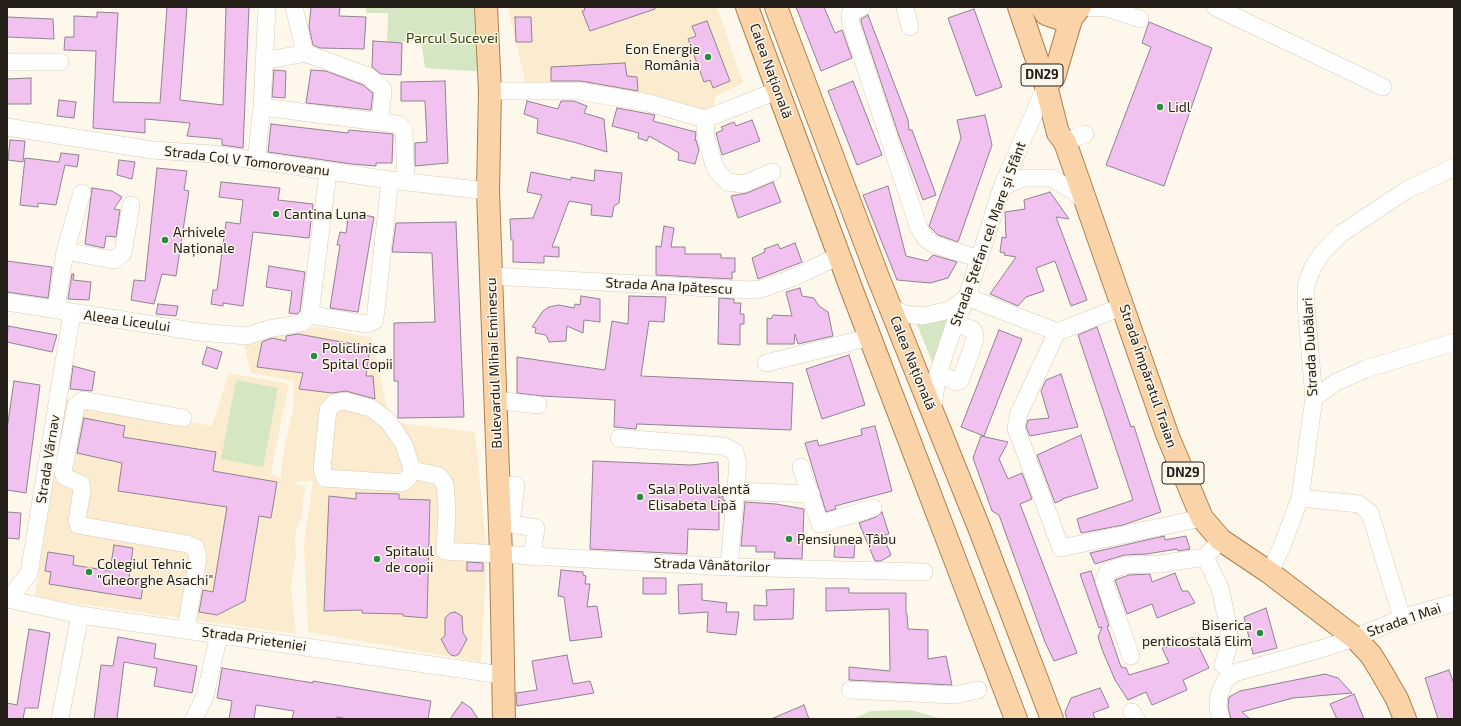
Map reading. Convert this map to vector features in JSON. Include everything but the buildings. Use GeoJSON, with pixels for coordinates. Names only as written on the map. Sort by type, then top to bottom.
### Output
{"type":"FeatureCollection","features":[{"type":"Feature","properties":{"kind":"main road","name":"Bulevardul Mihai Eminescu"},"geometry":{"type":"LineString","coordinates":[[486,7],[490,91],[488,191],[495,400],[507,485],[501,555],[504,719]]}},
{"type":"Feature","properties":{"kind":"main road","name":"Calea Națională"},"geometry":{"type":"LineString","coordinates":[[747,7],[779,90],[839,256],[1016,719]]}},
{"type":"Feature","properties":{"kind":"main road","name":"Calea Națională"},"geometry":{"type":"LineString","coordinates":[[776,7],[889,306],[980,530],[1052,719]]}},
{"type":"Feature","properties":{"kind":"main road","name":"Strada Împăratul Traian"},"geometry":{"type":"LineString","coordinates":[[1019,7],[1046,86],[1058,133],[1065,142],[1124,306],[1167,434],[1202,518],[1221,540],[1270,573],[1355,638],[1371,655],[1398,699],[1405,719]]}},
{"type":"Feature","properties":{"kind":"main road"},"geometry":{"type":"LineString","coordinates":[[1029,33],[1065,11]]}},
{"type":"Feature","properties":{"kind":"main road","name":"Strada Ștefan cel Mare și Sfânt"},"geometry":{"type":"LineString","coordinates":[[1046,86],[1054,77],[1065,11]]}},
{"type":"Feature","properties":{"kind":"main road","name":"Strada Împăratul Traian"},"geometry":{"type":"LineString","coordinates":[[1382,673],[1403,687],[1421,719]]}},
{"type":"Feature","properties":{"kind":"street"},"geometry":{"type":"LineString","coordinates":[[256,161],[262,107],[266,7]]}},
{"type":"Feature","properties":{"kind":"street"},"geometry":{"type":"LineString","coordinates":[[294,7],[305,53]]}},
{"type":"Feature","properties":{"kind":"street"},"geometry":{"type":"LineString","coordinates":[[862,7],[850,14],[851,24],[919,228],[925,238],[932,244],[979,259]]}},
{"type":"Feature","properties":{"kind":"street"},"geometry":{"type":"LineString","coordinates":[[905,7],[910,27]]}},
{"type":"Feature","properties":{"kind":"street"},"geometry":{"type":"LineString","coordinates":[[1215,7],[1383,87]]}},
{"type":"Feature","properties":{"kind":"street"},"geometry":{"type":"LineString","coordinates":[[1065,11],[1106,8],[1140,19]]}},
{"type":"Feature","properties":{"kind":"street"},"geometry":{"type":"LineString","coordinates":[[264,61],[305,53],[368,76],[382,89],[380,122]]}},
{"type":"Feature","properties":{"kind":"street"},"geometry":{"type":"LineString","coordinates":[[7,62],[60,62]]}},
{"type":"Feature","properties":{"kind":"street","name":"Strada Ștefan cel Mare și Sfânt"},"geometry":{"type":"LineString","coordinates":[[932,412],[938,373],[955,323],[967,297],[1002,187],[1046,86]]}},
{"type":"Feature","properties":{"kind":"street"},"geometry":{"type":"LineString","coordinates":[[490,91],[580,91],[649,103],[705,119],[779,90]]}},
{"type":"Feature","properties":{"kind":"street"},"geometry":{"type":"LineString","coordinates":[[262,107],[397,124],[404,129],[398,181],[374,320],[367,324],[310,315],[328,172]]}},
{"type":"Feature","properties":{"kind":"street"},"geometry":{"type":"LineString","coordinates":[[705,119],[706,138],[715,168],[727,182],[743,184],[772,172]]}},
{"type":"Feature","properties":{"kind":"street","name":"Strada Col V Tomoroveanu"},"geometry":{"type":"LineString","coordinates":[[7,127],[152,150],[212,154],[328,172],[488,191]]}},
{"type":"Feature","properties":{"kind":"street"},"geometry":{"type":"LineString","coordinates":[[1065,142],[1085,134]]}},
{"type":"Feature","properties":{"kind":"street","name":"Strada Dubălari"},"geometry":{"type":"LineString","coordinates":[[1270,573],[1300,498],[1314,398],[1306,305],[1306,286],[1312,267],[1322,253],[1342,233],[1405,191],[1436,174],[1454,167]]}},
{"type":"Feature","properties":{"kind":"street"},"geometry":{"type":"LineString","coordinates":[[1002,187],[1022,178],[1051,178],[1072,190],[1086,203]]}},
{"type":"Feature","properties":{"kind":"street","name":"Strada Vârnav"},"geometry":{"type":"LineString","coordinates":[[8,599],[29,573],[64,312],[65,251],[82,192]]}},
{"type":"Feature","properties":{"kind":"street"},"geometry":{"type":"LineString","coordinates":[[65,251],[114,260],[123,253],[131,205]]}},
{"type":"Feature","properties":{"kind":"street","name":"Strada Ana Ipătescu"},"geometry":{"type":"LineString","coordinates":[[492,276],[748,290],[761,289],[792,278],[839,256]]}},
{"type":"Feature","properties":{"kind":"street"},"geometry":{"type":"LineString","coordinates":[[889,306],[904,314],[923,316],[950,310],[967,297],[1057,332],[1124,306]]}},
{"type":"Feature","properties":{"kind":"street","name":"Aleea Liceului"},"geometry":{"type":"LineString","coordinates":[[7,302],[199,332],[247,336],[268,329],[302,323],[310,315]]}},
{"type":"Feature","properties":{"kind":"street"},"geometry":{"type":"LineString","coordinates":[[938,373],[957,382],[960,381],[976,340],[973,330],[955,323]]}},
{"type":"Feature","properties":{"kind":"street"},"geometry":{"type":"LineString","coordinates":[[1057,332],[1019,413],[1016,428],[1061,548],[1202,518]]}},
{"type":"Feature","properties":{"kind":"street"},"geometry":{"type":"LineString","coordinates":[[766,363],[871,337]]}},
{"type":"Feature","properties":{"kind":"street"},"geometry":{"type":"LineString","coordinates":[[1314,398],[1336,382],[1366,369],[1454,342]]}},
{"type":"Feature","properties":{"kind":"street"},"geometry":{"type":"LineString","coordinates":[[183,418],[83,400],[76,406],[63,472],[65,477],[81,484],[82,490],[77,521],[78,525],[187,544],[195,547],[198,558],[186,629]]}},
{"type":"Feature","properties":{"kind":"street"},"geometry":{"type":"LineString","coordinates":[[495,400],[538,405]]}},
{"type":"Feature","properties":{"kind":"street"},"geometry":{"type":"LineString","coordinates":[[344,401],[371,408],[388,421],[404,444],[412,470],[409,477],[402,483],[325,478],[322,469],[328,410],[334,403],[344,401]]}},
{"type":"Feature","properties":{"kind":"street"},"geometry":{"type":"LineString","coordinates":[[619,438],[724,446],[735,452],[738,463],[729,567]]}},
{"type":"Feature","properties":{"kind":"street"},"geometry":{"type":"LineString","coordinates":[[801,467],[820,524],[873,508]]}},
{"type":"Feature","properties":{"kind":"street","name":"Strada Vânătorilor"},"geometry":{"type":"LineString","coordinates":[[412,470],[439,476],[445,484],[447,512],[444,551],[729,567],[924,572]]}},
{"type":"Feature","properties":{"kind":"street"},"geometry":{"type":"LineString","coordinates":[[507,485],[511,524],[536,528],[532,557]]}},
{"type":"Feature","properties":{"kind":"street"},"geometry":{"type":"LineString","coordinates":[[736,491],[811,494]]}},
{"type":"Feature","properties":{"kind":"street"},"geometry":{"type":"LineString","coordinates":[[1300,498],[1359,504],[1370,513],[1402,618]]}},
{"type":"Feature","properties":{"kind":"street"},"geometry":{"type":"LineString","coordinates":[[1131,656],[1104,581],[1108,571],[1125,565],[1160,564],[1205,557],[1221,540]]}},
{"type":"Feature","properties":{"kind":"street"},"geometry":{"type":"LineString","coordinates":[[1205,557],[1220,588],[1227,620],[1230,642],[1223,665]]}},
{"type":"Feature","properties":{"kind":"street","name":"Strada Prieteniei"},"geometry":{"type":"LineString","coordinates":[[8,599],[80,615],[502,675]]}},
{"type":"Feature","properties":{"kind":"street","name":"Strada 1 Mai"},"geometry":{"type":"LineString","coordinates":[[1219,718],[1219,694],[1225,681],[1234,672],[1324,648],[1355,638],[1402,618],[1454,603]]}},
{"type":"Feature","properties":{"kind":"street"},"geometry":{"type":"LineString","coordinates":[[60,719],[80,615]]}},
{"type":"Feature","properties":{"kind":"street"},"geometry":{"type":"LineString","coordinates":[[194,719],[205,696],[219,635]]}},
{"type":"Feature","properties":{"kind":"street"},"geometry":{"type":"LineString","coordinates":[[850,690],[954,694],[978,690]]}},
{"type":"Feature","properties":{"kind":"shaded area"},"geometry":{"type":"Polygon","coordinates":[[[508,7],[717,7],[743,83],[715,97],[714,107],[701,113],[538,86],[525,82],[508,7]]]}},
{"type":"Feature","properties":{"kind":"shaded area"},"geometry":{"type":"Polygon","coordinates":[[[317,327],[372,338],[390,422],[475,432],[487,554],[481,662],[308,632],[304,543],[313,481],[292,482],[305,487],[301,519],[295,534],[296,554],[291,586],[296,634],[58,601],[35,596],[66,399],[212,426],[229,373],[289,384],[271,474],[281,478],[286,441],[293,410],[294,381],[251,373],[244,345],[263,337],[317,327]]]}},
{"type":"Feature","properties":{"kind":"green space","name":"Parcul Sucevei"},"geometry":{"type":"Polygon","coordinates":[[[366,7],[481,7],[486,72],[425,68],[421,40],[387,43],[388,13],[366,13],[366,7]]]}},
{"type":"Feature","properties":{"kind":"green space"},"geometry":{"type":"Polygon","coordinates":[[[948,318],[933,364],[916,322],[948,318]]]}},
{"type":"Feature","properties":{"kind":"green space"},"geometry":{"type":"Polygon","coordinates":[[[236,380],[278,388],[263,467],[221,459],[236,380]]]}},
{"type":"Feature","properties":{"kind":"green space"},"geometry":{"type":"Polygon","coordinates":[[[910,710],[943,719],[852,719],[871,711],[910,710]]]}},
{"type":"Feature","properties":{"kind":"place","name":"Eon Energie România"},"geometry":{"type":"Point","coordinates":[708,57]}},
{"type":"Feature","properties":{"kind":"place","name":"Lidl"},"geometry":{"type":"Point","coordinates":[1160,107]}},
{"type":"Feature","properties":{"kind":"place","name":"Cantina Luna"},"geometry":{"type":"Point","coordinates":[276,214]}},
{"type":"Feature","properties":{"kind":"place","name":"Arhivele Naționale"},"geometry":{"type":"Point","coordinates":[165,240]}},
{"type":"Feature","properties":{"kind":"place","name":"Policlinica Spital Copii"},"geometry":{"type":"Point","coordinates":[314,356]}},
{"type":"Feature","properties":{"kind":"place","name":"Sala Polivalentă Elisabeta Lipă"},"geometry":{"type":"Point","coordinates":[640,497]}},
{"type":"Feature","properties":{"kind":"place","name":"Pensiunea Țâbu"},"geometry":{"type":"Point","coordinates":[789,539]}},
{"type":"Feature","properties":{"kind":"place","name":"Spitalul de copii"},"geometry":{"type":"Point","coordinates":[377,559]}},
{"type":"Feature","properties":{"kind":"place","name":"Colegiul Tehnic \"Gheorghe Asachi\""},"geometry":{"type":"Point","coordinates":[89,572]}},
{"type":"Feature","properties":{"kind":"place","name":"Biserica penticostală Elim"},"geometry":{"type":"Point","coordinates":[1260,633]}}]}
